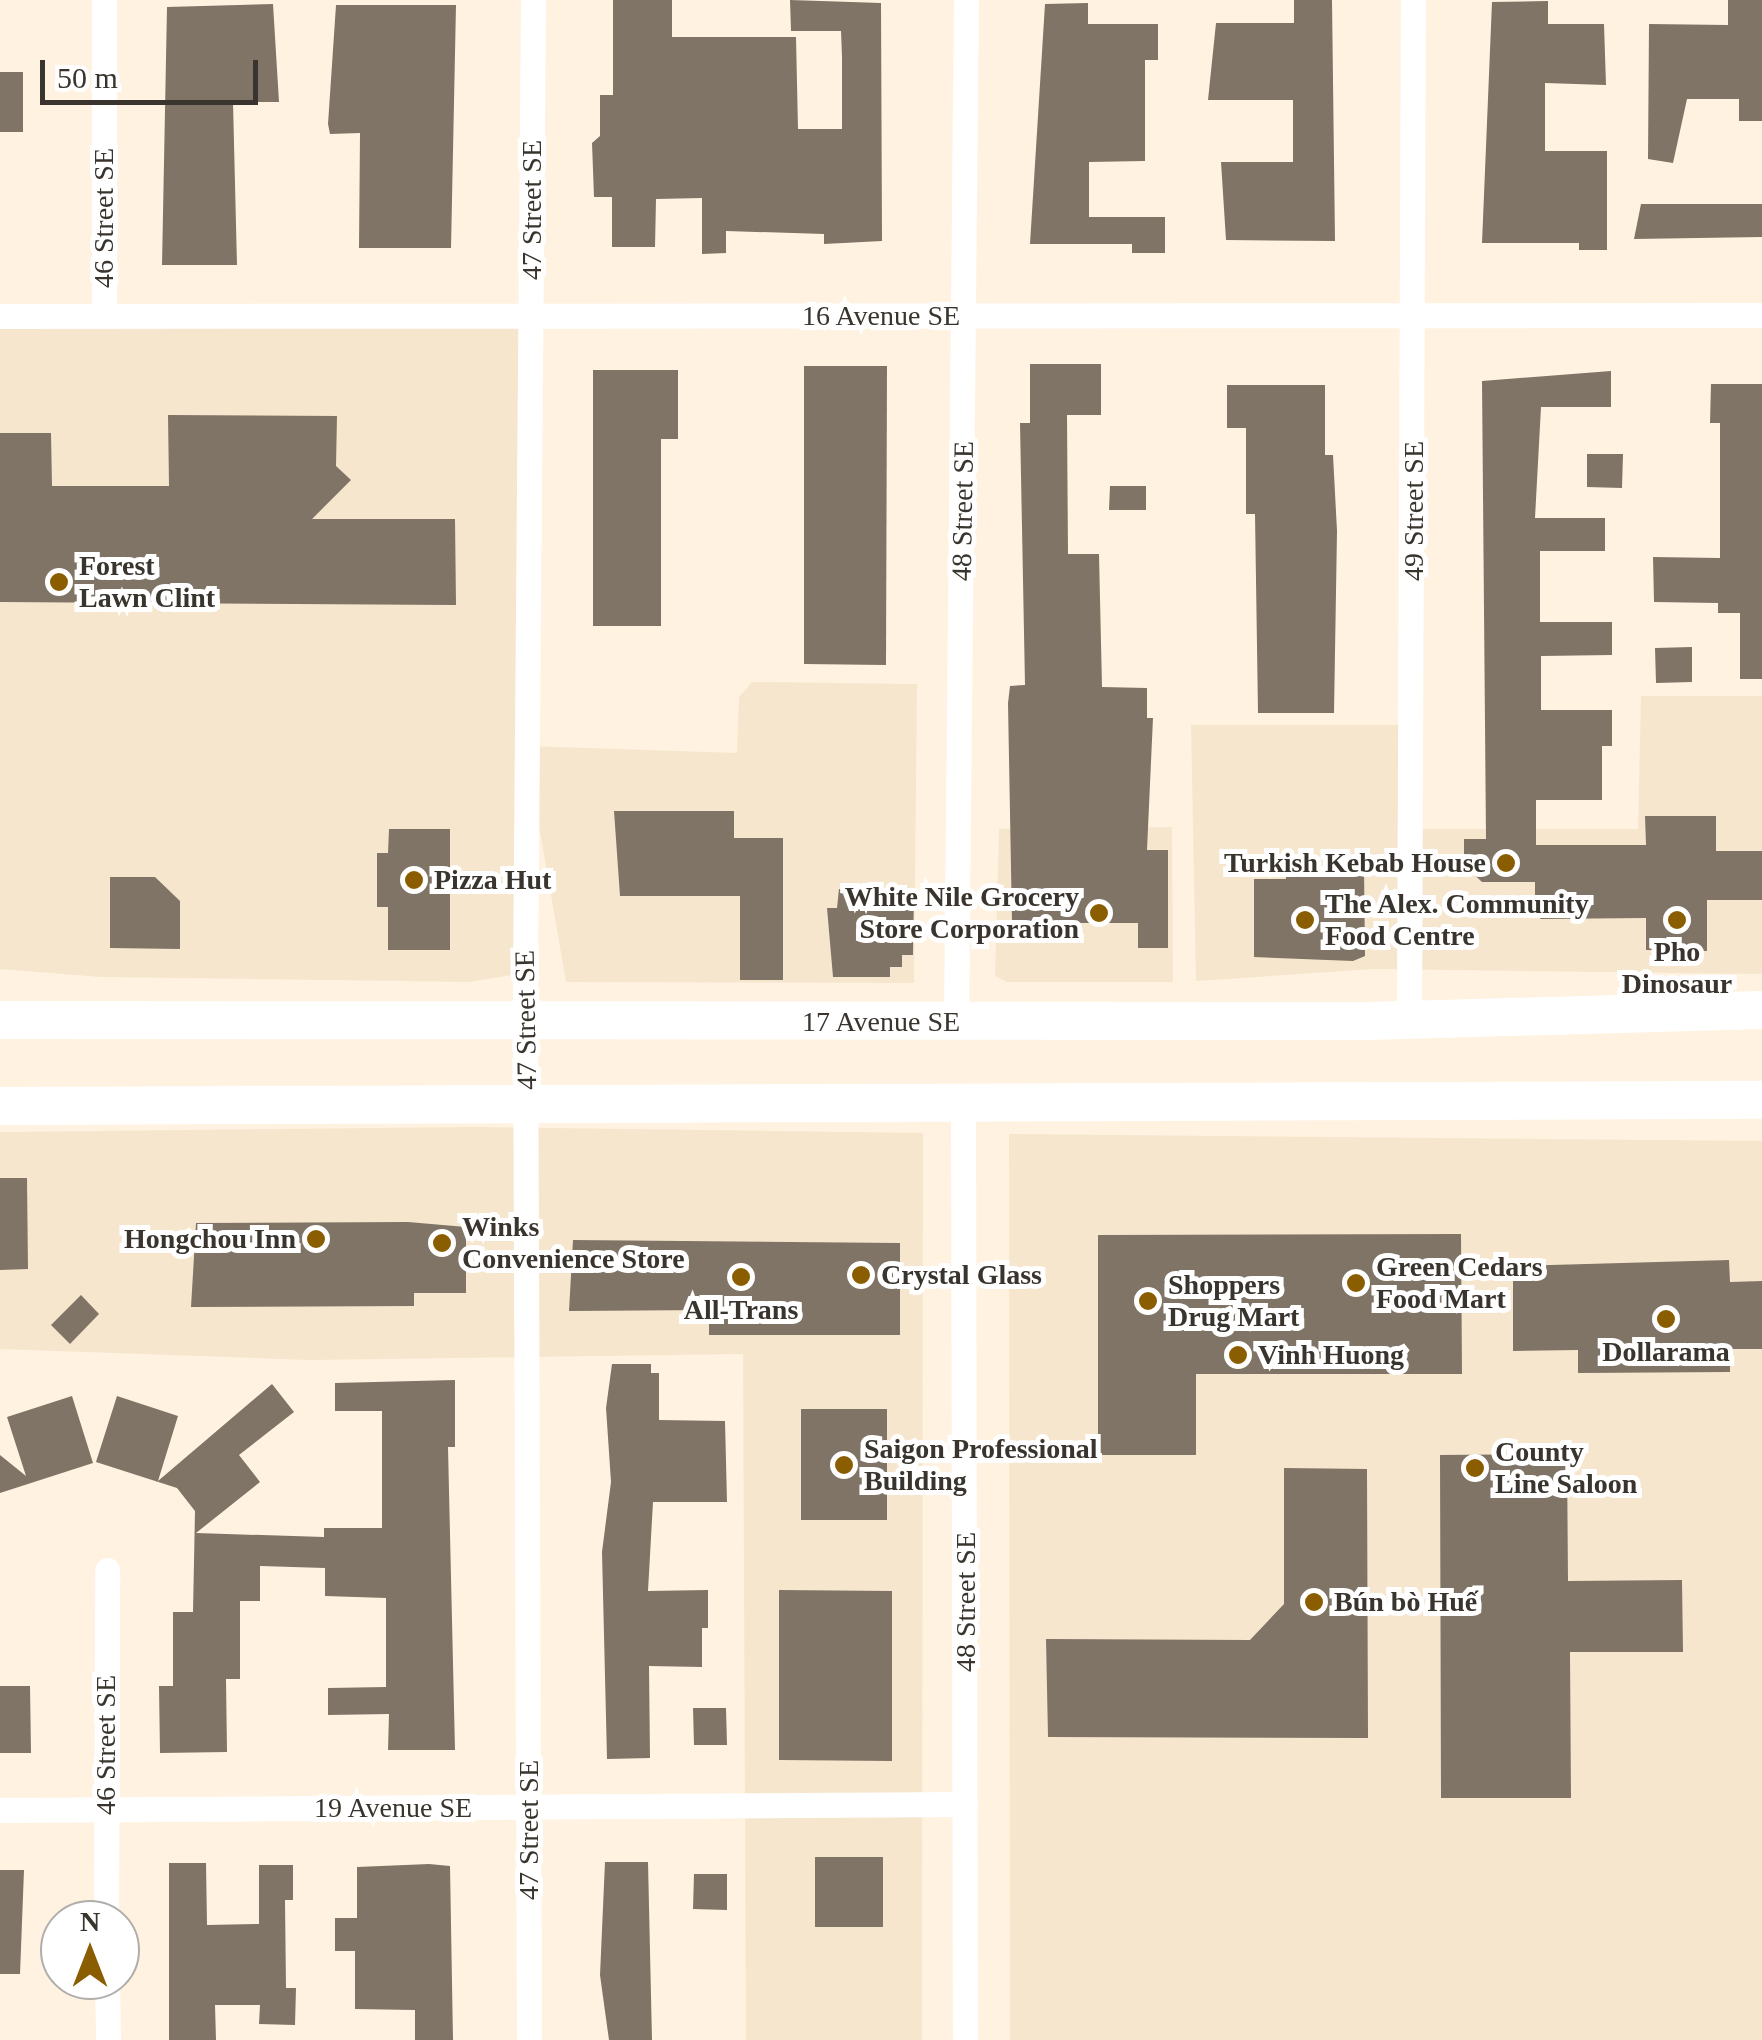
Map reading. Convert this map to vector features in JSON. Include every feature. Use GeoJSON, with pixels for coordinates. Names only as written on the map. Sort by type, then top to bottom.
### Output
{"type":"FeatureCollection","features":[{"type":"Feature","properties":{"kind":"main road","name":"17 Avenue SE"},"geometry":{"type":"LineString","coordinates":[[0,1020],[1409,1021],[1762,1010]]}},
{"type":"Feature","properties":{"kind":"main road"},"geometry":{"type":"LineString","coordinates":[[0,1106],[1762,1100]]}},
{"type":"Feature","properties":{"kind":"street","name":"46 Street SE"},"geometry":{"type":"LineString","coordinates":[[104,0],[104,316]]}},
{"type":"Feature","properties":{"kind":"street","name":"47 Street SE"},"geometry":{"type":"LineString","coordinates":[[528,2040],[525,1021],[533,0]]}},
{"type":"Feature","properties":{"kind":"street","name":"48 Street SE"},"geometry":{"type":"LineString","coordinates":[[956,1022],[966,316],[966,0]]}},
{"type":"Feature","properties":{"kind":"street","name":"49 Street SE"},"geometry":{"type":"LineString","coordinates":[[1409,1021],[1414,0]]}},
{"type":"Feature","properties":{"kind":"street","name":"16 Avenue SE"},"geometry":{"type":"LineString","coordinates":[[0,316],[1762,315]]}},
{"type":"Feature","properties":{"kind":"street","name":"48 Street SE"},"geometry":{"type":"LineString","coordinates":[[963,1104],[965,2040]]}},
{"type":"Feature","properties":{"kind":"street","name":"46 Street SE"},"geometry":{"type":"LineString","coordinates":[[106,1900],[107,1570]]}},
{"type":"Feature","properties":{"kind":"street","name":"19 Avenue SE"},"geometry":{"type":"LineString","coordinates":[[0,1810],[965,1804]]}},
{"type":"Feature","properties":{"kind":"street"},"geometry":{"type":"LineString","coordinates":[[107,2000],[108,2040]]}},
{"type":"Feature","properties":{"kind":"shaded area"},"geometry":{"type":"Polygon","coordinates":[[[0,316],[532,316],[528,746],[737,753],[739,697],[752,682],[917,684],[914,983],[566,982],[529,768],[511,975],[470,982],[101,977],[0,969],[0,316]]]}},
{"type":"Feature","properties":{"kind":"shaded area"},"geometry":{"type":"Polygon","coordinates":[[[1641,696],[1762,696],[1762,974],[1374,969],[1196,981],[1191,725],[1414,725],[1414,829],[1638,829],[1641,696]]]}},
{"type":"Feature","properties":{"kind":"shaded area"},"geometry":{"type":"Polygon","coordinates":[[[1172,827],[1173,982],[1007,982],[995,976],[999,829],[1172,827]]]}},
{"type":"Feature","properties":{"kind":"shaded area"},"geometry":{"type":"Polygon","coordinates":[[[478,1127],[923,1133],[922,2040],[746,2040],[743,1354],[309,1360],[0,1349],[0,1132],[478,1127]]]}},
{"type":"Feature","properties":{"kind":"shaded area"},"geometry":{"type":"Polygon","coordinates":[[[1009,1134],[1762,1141],[1762,2040],[1010,2040],[1009,1134]]]}},
{"type":"Feature","properties":{"kind":"building"},"geometry":{"type":"Polygon","coordinates":[[[613,0],[672,0],[672,37],[796,37],[798,129],[842,129],[841,31],[791,31],[790,0],[881,3],[882,241],[824,244],[824,234],[726,231],[726,253],[702,254],[702,198],[656,199],[655,247],[612,247],[612,197],[594,197],[592,143],[600,136],[600,95],[613,95],[613,0]]]}},
{"type":"Feature","properties":{"kind":"building"},"geometry":{"type":"Polygon","coordinates":[[[1294,0],[1332,0],[1335,241],[1226,240],[1221,162],[1293,162],[1293,100],[1208,100],[1216,23],[1294,23],[1294,0]]]}},
{"type":"Feature","properties":{"kind":"building"},"geometry":{"type":"Polygon","coordinates":[[[1728,0],[1762,0],[1762,121],[1739,121],[1739,99],[1687,99],[1673,163],[1648,159],[1649,24],[1728,25],[1728,0]]]}},
{"type":"Feature","properties":{"kind":"building"},"geometry":{"type":"Polygon","coordinates":[[[1548,1],[1548,24],[1604,24],[1606,85],[1545,83],[1545,151],[1607,151],[1607,250],[1579,250],[1579,243],[1482,243],[1492,2],[1548,1]]]}},
{"type":"Feature","properties":{"kind":"building"},"geometry":{"type":"Polygon","coordinates":[[[1088,3],[1088,24],[1158,24],[1158,60],[1145,60],[1145,161],[1089,162],[1089,217],[1165,217],[1165,253],[1132,253],[1132,244],[1030,244],[1045,4],[1088,3]]]}},
{"type":"Feature","properties":{"kind":"building"},"geometry":{"type":"Polygon","coordinates":[[[273,4],[279,102],[233,102],[237,265],[162,265],[167,7],[273,4]]]}},
{"type":"Feature","properties":{"kind":"building"},"geometry":{"type":"Polygon","coordinates":[[[336,5],[456,5],[451,248],[359,248],[360,133],[330,134],[328,124],[336,5]]]}},
{"type":"Feature","properties":{"kind":"building"},"geometry":{"type":"Polygon","coordinates":[[[0,72],[23,72],[23,132],[0,132],[0,72]]]}},
{"type":"Feature","properties":{"kind":"building"},"geometry":{"type":"Polygon","coordinates":[[[1641,204],[1762,204],[1762,237],[1634,239],[1641,204]]]}},
{"type":"Feature","properties":{"kind":"building"},"geometry":{"type":"Polygon","coordinates":[[[1030,364],[1101,364],[1101,415],[1067,415],[1068,554],[1099,554],[1102,687],[1147,688],[1147,718],[1153,718],[1147,850],[1168,850],[1168,948],[1138,948],[1138,923],[1012,923],[1008,703],[1010,686],[1025,685],[1020,423],[1030,423],[1030,364]]]}},
{"type":"Feature","properties":{"kind":"building"},"geometry":{"type":"Polygon","coordinates":[[[804,366],[887,366],[886,665],[804,664],[804,366]]]}},
{"type":"Feature","properties":{"kind":"building"},"geometry":{"type":"Polygon","coordinates":[[[593,370],[678,370],[678,439],[661,439],[661,626],[593,626],[593,370]]]}},
{"type":"Feature","properties":{"kind":"building"},"geometry":{"type":"Polygon","coordinates":[[[1611,371],[1611,407],[1541,407],[1535,518],[1605,518],[1605,551],[1540,551],[1540,622],[1612,622],[1612,655],[1541,656],[1541,710],[1612,710],[1612,746],[1602,746],[1602,800],[1536,800],[1536,845],[1646,845],[1645,816],[1716,816],[1716,851],[1762,851],[1762,900],[1707,900],[1707,951],[1646,950],[1646,918],[1541,919],[1535,914],[1535,882],[1482,882],[1464,865],[1464,839],[1486,839],[1482,381],[1611,371]]]}},
{"type":"Feature","properties":{"kind":"building"},"geometry":{"type":"Polygon","coordinates":[[[1711,384],[1762,384],[1762,679],[1740,679],[1740,613],[1718,613],[1718,603],[1654,602],[1653,557],[1720,558],[1720,423],[1710,423],[1711,384]]]}},
{"type":"Feature","properties":{"kind":"building"},"geometry":{"type":"Polygon","coordinates":[[[1227,385],[1325,385],[1325,455],[1333,455],[1337,531],[1334,713],[1258,713],[1255,514],[1246,514],[1246,428],[1227,428],[1227,385]]]}},
{"type":"Feature","properties":{"kind":"building"},"geometry":{"type":"Polygon","coordinates":[[[168,415],[337,416],[336,466],[351,480],[312,519],[455,519],[456,605],[0,602],[0,433],[51,433],[52,486],[169,486],[168,415]]]}},
{"type":"Feature","properties":{"kind":"building"},"geometry":{"type":"Polygon","coordinates":[[[1587,454],[1623,454],[1622,488],[1587,487],[1587,454]]]}},
{"type":"Feature","properties":{"kind":"building"},"geometry":{"type":"Polygon","coordinates":[[[1110,486],[1146,486],[1146,510],[1109,510],[1110,486]]]}},
{"type":"Feature","properties":{"kind":"building"},"geometry":{"type":"Polygon","coordinates":[[[1692,647],[1692,682],[1656,683],[1655,648],[1692,647]]]}},
{"type":"Feature","properties":{"kind":"building"},"geometry":{"type":"Polygon","coordinates":[[[614,811],[734,811],[734,838],[783,838],[783,980],[740,980],[740,896],[620,896],[614,811]]]}},
{"type":"Feature","properties":{"kind":"building","name":"Pizza Hut"},"geometry":{"type":"Polygon","coordinates":[[[389,829],[450,829],[450,950],[388,950],[388,907],[377,907],[377,853],[388,853],[389,829]]]}},
{"type":"Feature","properties":{"kind":"building"},"geometry":{"type":"Polygon","coordinates":[[[1286,868],[1364,868],[1365,956],[1353,961],[1254,957],[1254,879],[1286,879],[1286,868]]]}},
{"type":"Feature","properties":{"kind":"building"},"geometry":{"type":"Polygon","coordinates":[[[110,877],[155,877],[180,901],[180,949],[110,948],[110,877]]]}},
{"type":"Feature","properties":{"kind":"building"},"geometry":{"type":"Polygon","coordinates":[[[839,889],[914,889],[913,955],[902,955],[902,967],[890,967],[890,977],[833,977],[827,908],[837,908],[839,889]]]}},
{"type":"Feature","properties":{"kind":"building"},"geometry":{"type":"Polygon","coordinates":[[[0,1178],[27,1178],[28,1269],[0,1270],[0,1178]]]}},
{"type":"Feature","properties":{"kind":"building"},"geometry":{"type":"Polygon","coordinates":[[[408,1222],[466,1227],[466,1293],[414,1293],[414,1306],[191,1307],[196,1223],[408,1222]]]}},
{"type":"Feature","properties":{"kind":"building"},"geometry":{"type":"Polygon","coordinates":[[[1461,1234],[1462,1374],[1196,1374],[1196,1455],[1098,1455],[1098,1235],[1461,1234]]]}},
{"type":"Feature","properties":{"kind":"building"},"geometry":{"type":"Polygon","coordinates":[[[573,1240],[900,1243],[900,1335],[709,1335],[709,1310],[569,1311],[573,1240]]]}},
{"type":"Feature","properties":{"kind":"building"},"geometry":{"type":"Polygon","coordinates":[[[1729,1260],[1730,1282],[1762,1281],[1762,1349],[1730,1349],[1730,1372],[1578,1373],[1578,1350],[1513,1351],[1513,1266],[1729,1260]]]}},
{"type":"Feature","properties":{"kind":"building"},"geometry":{"type":"Polygon","coordinates":[[[81,1295],[99,1314],[70,1344],[51,1325],[81,1295]]]}},
{"type":"Feature","properties":{"kind":"building"},"geometry":{"type":"Polygon","coordinates":[[[612,1364],[651,1364],[651,1373],[659,1373],[659,1420],[725,1421],[727,1502],[653,1502],[648,1591],[708,1590],[708,1628],[702,1628],[702,1667],[649,1666],[650,1758],[607,1759],[602,1552],[611,1482],[606,1408],[612,1364]]]}},
{"type":"Feature","properties":{"kind":"building"},"geometry":{"type":"Polygon","coordinates":[[[455,1380],[455,1447],[448,1447],[455,1750],[388,1750],[389,1714],[328,1715],[328,1688],[386,1687],[386,1598],[325,1596],[325,1568],[260,1566],[260,1601],[240,1601],[240,1679],[226,1679],[227,1752],[160,1753],[159,1686],[173,1686],[173,1612],[193,1612],[195,1511],[177,1488],[96,1462],[117,1396],[178,1416],[158,1481],[272,1384],[294,1412],[239,1455],[260,1482],[196,1533],[324,1537],[324,1528],[382,1528],[382,1411],[335,1411],[335,1383],[455,1380]]]}},
{"type":"Feature","properties":{"kind":"building"},"geometry":{"type":"Polygon","coordinates":[[[72,1396],[93,1463],[0,1493],[0,1455],[26,1476],[7,1417],[72,1396]]]}},
{"type":"Feature","properties":{"kind":"building","name":"Saigon Professional Building"},"geometry":{"type":"Polygon","coordinates":[[[801,1409],[887,1409],[887,1520],[801,1520],[801,1409]]]}},
{"type":"Feature","properties":{"kind":"building"},"geometry":{"type":"Polygon","coordinates":[[[1567,1454],[1568,1581],[1682,1580],[1683,1652],[1570,1652],[1571,1798],[1441,1798],[1440,1455],[1567,1454]]]}},
{"type":"Feature","properties":{"kind":"building"},"geometry":{"type":"Polygon","coordinates":[[[1284,1468],[1367,1469],[1368,1738],[1048,1737],[1046,1639],[1250,1640],[1284,1604],[1284,1468]]]}},
{"type":"Feature","properties":{"kind":"building"},"geometry":{"type":"Polygon","coordinates":[[[779,1590],[892,1591],[892,1761],[779,1760],[779,1590]]]}},
{"type":"Feature","properties":{"kind":"building"},"geometry":{"type":"Polygon","coordinates":[[[0,1686],[30,1686],[31,1753],[0,1753],[0,1686]]]}},
{"type":"Feature","properties":{"kind":"building"},"geometry":{"type":"Polygon","coordinates":[[[693,1708],[726,1708],[727,1745],[694,1745],[693,1708]]]}},
{"type":"Feature","properties":{"kind":"building"},"geometry":{"type":"Polygon","coordinates":[[[815,1857],[883,1857],[883,1927],[815,1927],[815,1857]]]}},
{"type":"Feature","properties":{"kind":"building"},"geometry":{"type":"Polygon","coordinates":[[[605,1862],[648,1862],[652,2040],[609,2040],[600,1975],[605,1862]]]}},
{"type":"Feature","properties":{"kind":"building"},"geometry":{"type":"Polygon","coordinates":[[[169,1863],[206,1863],[207,1925],[259,1924],[259,1865],[293,1865],[293,1900],[285,1900],[286,1988],[296,1988],[295,2025],[259,2024],[260,2005],[215,2005],[216,2040],[169,2040],[169,1863]]]}},
{"type":"Feature","properties":{"kind":"building"},"geometry":{"type":"Polygon","coordinates":[[[450,1866],[453,2040],[415,2040],[415,2010],[355,2009],[355,1951],[335,1951],[335,1918],[357,1918],[357,1867],[450,1866]]]}},
{"type":"Feature","properties":{"kind":"building"},"geometry":{"type":"Polygon","coordinates":[[[0,1870],[24,1870],[20,1974],[0,1974],[0,1870]]]}},
{"type":"Feature","properties":{"kind":"building"},"geometry":{"type":"Polygon","coordinates":[[[694,1874],[727,1874],[727,1910],[693,1909],[694,1874]]]}},
{"type":"Feature","properties":{"kind":"place","name":"Forest Lawn Clint"},"geometry":{"type":"Point","coordinates":[59,582]}},
{"type":"Feature","properties":{"kind":"place","name":"Turkish Kebab House"},"geometry":{"type":"Point","coordinates":[1506,863]}},
{"type":"Feature","properties":{"kind":"place","name":"Pizza Hut"},"geometry":{"type":"Point","coordinates":[414,880]}},
{"type":"Feature","properties":{"kind":"place","name":"White Nile Grocery Store Corporation"},"geometry":{"type":"Point","coordinates":[1099,913]}},
{"type":"Feature","properties":{"kind":"place","name":"The Alex. Community Food Centre"},"geometry":{"type":"Point","coordinates":[1305,920]}},
{"type":"Feature","properties":{"kind":"place","name":"Pho Dinosaur"},"geometry":{"type":"Point","coordinates":[1677,920]}},
{"type":"Feature","properties":{"kind":"place","name":"Hongchou Inn"},"geometry":{"type":"Point","coordinates":[316,1239]}},
{"type":"Feature","properties":{"kind":"place","name":"Winks Convenience Store"},"geometry":{"type":"Point","coordinates":[442,1243]}},
{"type":"Feature","properties":{"kind":"place","name":"Crystal Glass"},"geometry":{"type":"Point","coordinates":[861,1275]}},
{"type":"Feature","properties":{"kind":"place","name":"All-Trans"},"geometry":{"type":"Point","coordinates":[741,1277]}},
{"type":"Feature","properties":{"kind":"place","name":"Green Cedars Food Mart"},"geometry":{"type":"Point","coordinates":[1356,1283]}},
{"type":"Feature","properties":{"kind":"place","name":"Shoppers Drug Mart"},"geometry":{"type":"Point","coordinates":[1148,1301]}},
{"type":"Feature","properties":{"kind":"place","name":"Dollarama"},"geometry":{"type":"Point","coordinates":[1666,1319]}},
{"type":"Feature","properties":{"kind":"place","name":"Vinh Huong"},"geometry":{"type":"Point","coordinates":[1238,1355]}},
{"type":"Feature","properties":{"kind":"place","name":"Saigon Professional Building"},"geometry":{"type":"Point","coordinates":[844,1465]}},
{"type":"Feature","properties":{"kind":"place","name":"County Line Saloon"},"geometry":{"type":"Point","coordinates":[1475,1468]}},
{"type":"Feature","properties":{"kind":"place","name":"Bún bò Huế"},"geometry":{"type":"Point","coordinates":[1314,1602]}}]}
